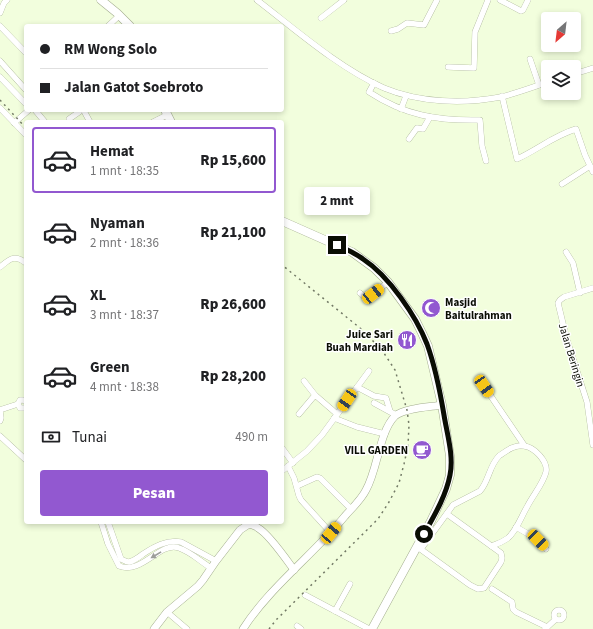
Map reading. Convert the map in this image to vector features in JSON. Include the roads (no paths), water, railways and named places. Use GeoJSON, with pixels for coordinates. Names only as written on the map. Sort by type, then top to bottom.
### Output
{"type":"FeatureCollection","features":[{"type":"Feature","properties":{"kind":"main road"},"geometry":{"type":"LineString","coordinates":[[101,0],[120,15],[128,24]]}},
{"type":"Feature","properties":{"kind":"main road"},"geometry":{"type":"LineString","coordinates":[[284,222],[352,252],[374,268],[388,282],[415,319],[422,332],[429,352],[442,405],[450,456],[450,475],[446,489],[419,548],[372,629]]}},
{"type":"Feature","properties":{"kind":"street"},"geometry":{"type":"LineString","coordinates":[[0,13],[4,3],[7,0]]}},
{"type":"Feature","properties":{"kind":"street"},"geometry":{"type":"LineString","coordinates":[[256,0],[345,66],[374,83],[406,96],[427,100],[469,100],[502,96],[539,86],[530,59]]}},
{"type":"Feature","properties":{"kind":"street"},"geometry":{"type":"LineString","coordinates":[[333,0],[341,2]]}},
{"type":"Feature","properties":{"kind":"street"},"geometry":{"type":"LineString","coordinates":[[448,67],[474,68],[475,32],[488,0]]}},
{"type":"Feature","properties":{"kind":"street"},"geometry":{"type":"LineString","coordinates":[[500,0],[521,11],[528,0]]}},
{"type":"Feature","properties":{"kind":"street"},"geometry":{"type":"LineString","coordinates":[[392,31],[407,23],[424,25],[434,1]]}},
{"type":"Feature","properties":{"kind":"street"},"geometry":{"type":"LineString","coordinates":[[321,18],[341,2]]}},
{"type":"Feature","properties":{"kind":"street"},"geometry":{"type":"LineString","coordinates":[[110,24],[120,15]]}},
{"type":"Feature","properties":{"kind":"street"},"geometry":{"type":"LineString","coordinates":[[0,26],[24,51]]}},
{"type":"Feature","properties":{"kind":"street"},"geometry":{"type":"LineString","coordinates":[[0,61],[24,88]]}},
{"type":"Feature","properties":{"kind":"street"},"geometry":{"type":"LineString","coordinates":[[581,72],[593,68]]}},
{"type":"Feature","properties":{"kind":"street"},"geometry":{"type":"LineString","coordinates":[[0,77],[24,102]]}},
{"type":"Feature","properties":{"kind":"street"},"geometry":{"type":"LineString","coordinates":[[374,83],[369,92],[386,103],[401,109],[430,117],[480,120],[482,146],[486,161]]}},
{"type":"Feature","properties":{"kind":"street"},"geometry":{"type":"LineString","coordinates":[[401,109],[406,96]]}},
{"type":"Feature","properties":{"kind":"street"},"geometry":{"type":"LineString","coordinates":[[502,96],[517,159],[534,151],[560,135],[576,129],[584,155],[592,169],[562,184]]}},
{"type":"Feature","properties":{"kind":"street"},"geometry":{"type":"LineString","coordinates":[[0,108],[24,133]]}},
{"type":"Feature","properties":{"kind":"street"},"geometry":{"type":"LineString","coordinates":[[14,123],[27,112]]}},
{"type":"Feature","properties":{"kind":"street"},"geometry":{"type":"LineString","coordinates":[[69,120],[80,112]]}},
{"type":"Feature","properties":{"kind":"street"},"geometry":{"type":"LineString","coordinates":[[82,112],[88,120]]}},
{"type":"Feature","properties":{"kind":"street"},"geometry":{"type":"LineString","coordinates":[[158,120],[168,116]]}},
{"type":"Feature","properties":{"kind":"street"},"geometry":{"type":"LineString","coordinates":[[409,139],[417,128],[423,130],[430,117]]}},
{"type":"Feature","properties":{"kind":"street"},"geometry":{"type":"LineString","coordinates":[[566,252],[573,263],[580,293]]}},
{"type":"Feature","properties":{"kind":"street"},"geometry":{"type":"LineString","coordinates":[[0,267],[9,259],[19,258],[24,262]]}},
{"type":"Feature","properties":{"kind":"street"},"geometry":{"type":"LineString","coordinates":[[360,294],[366,298],[369,298],[388,282]]}},
{"type":"Feature","properties":{"kind":"street","name":"Jalan Beringin"},"geometry":{"type":"LineString","coordinates":[[593,288],[569,295],[560,300],[558,303],[586,402],[593,445]]}},
{"type":"Feature","properties":{"kind":"street"},"geometry":{"type":"LineString","coordinates":[[284,470],[307,451],[322,435],[369,371]]}},
{"type":"Feature","properties":{"kind":"street"},"geometry":{"type":"LineString","coordinates":[[304,381],[315,395],[336,416],[357,427],[385,434]]}},
{"type":"Feature","properties":{"kind":"street"},"geometry":{"type":"LineString","coordinates":[[484,386],[524,445],[539,454],[544,460],[546,466],[546,471],[538,489],[527,505],[516,527],[506,540],[491,546]]}},
{"type":"Feature","properties":{"kind":"street"},"geometry":{"type":"LineString","coordinates":[[357,387],[374,396],[386,398],[390,411]]}},
{"type":"Feature","properties":{"kind":"street"},"geometry":{"type":"LineString","coordinates":[[299,414],[315,395]]}},
{"type":"Feature","properties":{"kind":"street"},"geometry":{"type":"LineString","coordinates":[[22,402],[20,408],[24,408]]}},
{"type":"Feature","properties":{"kind":"street"},"geometry":{"type":"LineString","coordinates":[[0,421],[0,411],[22,402]]}},
{"type":"Feature","properties":{"kind":"street"},"geometry":{"type":"LineString","coordinates":[[374,403],[396,415]]}},
{"type":"Feature","properties":{"kind":"street"},"geometry":{"type":"LineString","coordinates":[[243,629],[257,610],[331,533],[365,492],[370,483],[385,434],[396,415],[407,410],[442,405]]}},
{"type":"Feature","properties":{"kind":"street"},"geometry":{"type":"LineString","coordinates":[[0,436],[24,458]]}},
{"type":"Feature","properties":{"kind":"street"},"geometry":{"type":"LineString","coordinates":[[447,514],[501,553],[502,558],[481,590],[470,585],[419,548],[453,505],[480,491],[491,467],[499,457],[515,446],[524,445]]}},
{"type":"Feature","properties":{"kind":"street"},"geometry":{"type":"LineString","coordinates":[[284,452],[290,465],[301,500],[331,533]]}},
{"type":"Feature","properties":{"kind":"street"},"geometry":{"type":"LineString","coordinates":[[297,486],[317,477],[320,478],[351,509]]}},
{"type":"Feature","properties":{"kind":"street"},"geometry":{"type":"LineString","coordinates":[[102,524],[108,544],[118,560]]}},
{"type":"Feature","properties":{"kind":"street"},"geometry":{"type":"LineString","coordinates":[[109,524],[119,566],[128,568],[137,566],[163,550],[180,545],[216,561]]}},
{"type":"Feature","properties":{"kind":"street"},"geometry":{"type":"LineString","coordinates":[[154,629],[167,612],[198,586],[240,530],[248,524]]}},
{"type":"Feature","properties":{"kind":"street"},"geometry":{"type":"LineString","coordinates":[[251,524],[263,532],[294,570]]}},
{"type":"Feature","properties":{"kind":"street"},"geometry":{"type":"LineString","coordinates":[[516,527],[530,534],[546,549]]}},
{"type":"Feature","properties":{"kind":"street"},"geometry":{"type":"LineString","coordinates":[[180,545],[211,568]]}},
{"type":"Feature","properties":{"kind":"street"},"geometry":{"type":"LineString","coordinates":[[335,611],[350,584]]}},
{"type":"Feature","properties":{"kind":"street"},"geometry":{"type":"LineString","coordinates":[[492,589],[512,602],[513,610],[546,628],[556,619]]}},
{"type":"Feature","properties":{"kind":"street"},"geometry":{"type":"LineString","coordinates":[[305,595],[369,629]]}},
{"type":"Feature","properties":{"kind":"street"},"geometry":{"type":"LineString","coordinates":[[167,612],[187,629]]}},
{"type":"Feature","properties":{"kind":"railway"},"geometry":{"type":"LineString","coordinates":[[0,100],[24,126]]}},
{"type":"Feature","properties":{"kind":"railway"},"geometry":{"type":"LineString","coordinates":[[269,629],[276,620],[378,519],[399,483],[408,446],[409,425],[407,410],[395,370],[382,350],[360,328],[284,267]]}},
{"type":"Feature","properties":{"kind":"place","name":"Masjid Baitulrahman"},"geometry":{"type":"Point","coordinates":[431,308]}},
{"type":"Feature","properties":{"kind":"place","name":"Juice Sari Buah Mardiah"},"geometry":{"type":"Point","coordinates":[407,340]}},
{"type":"Feature","properties":{"kind":"place","name":"VILL GARDEN"},"geometry":{"type":"Point","coordinates":[422,450]}}]}
